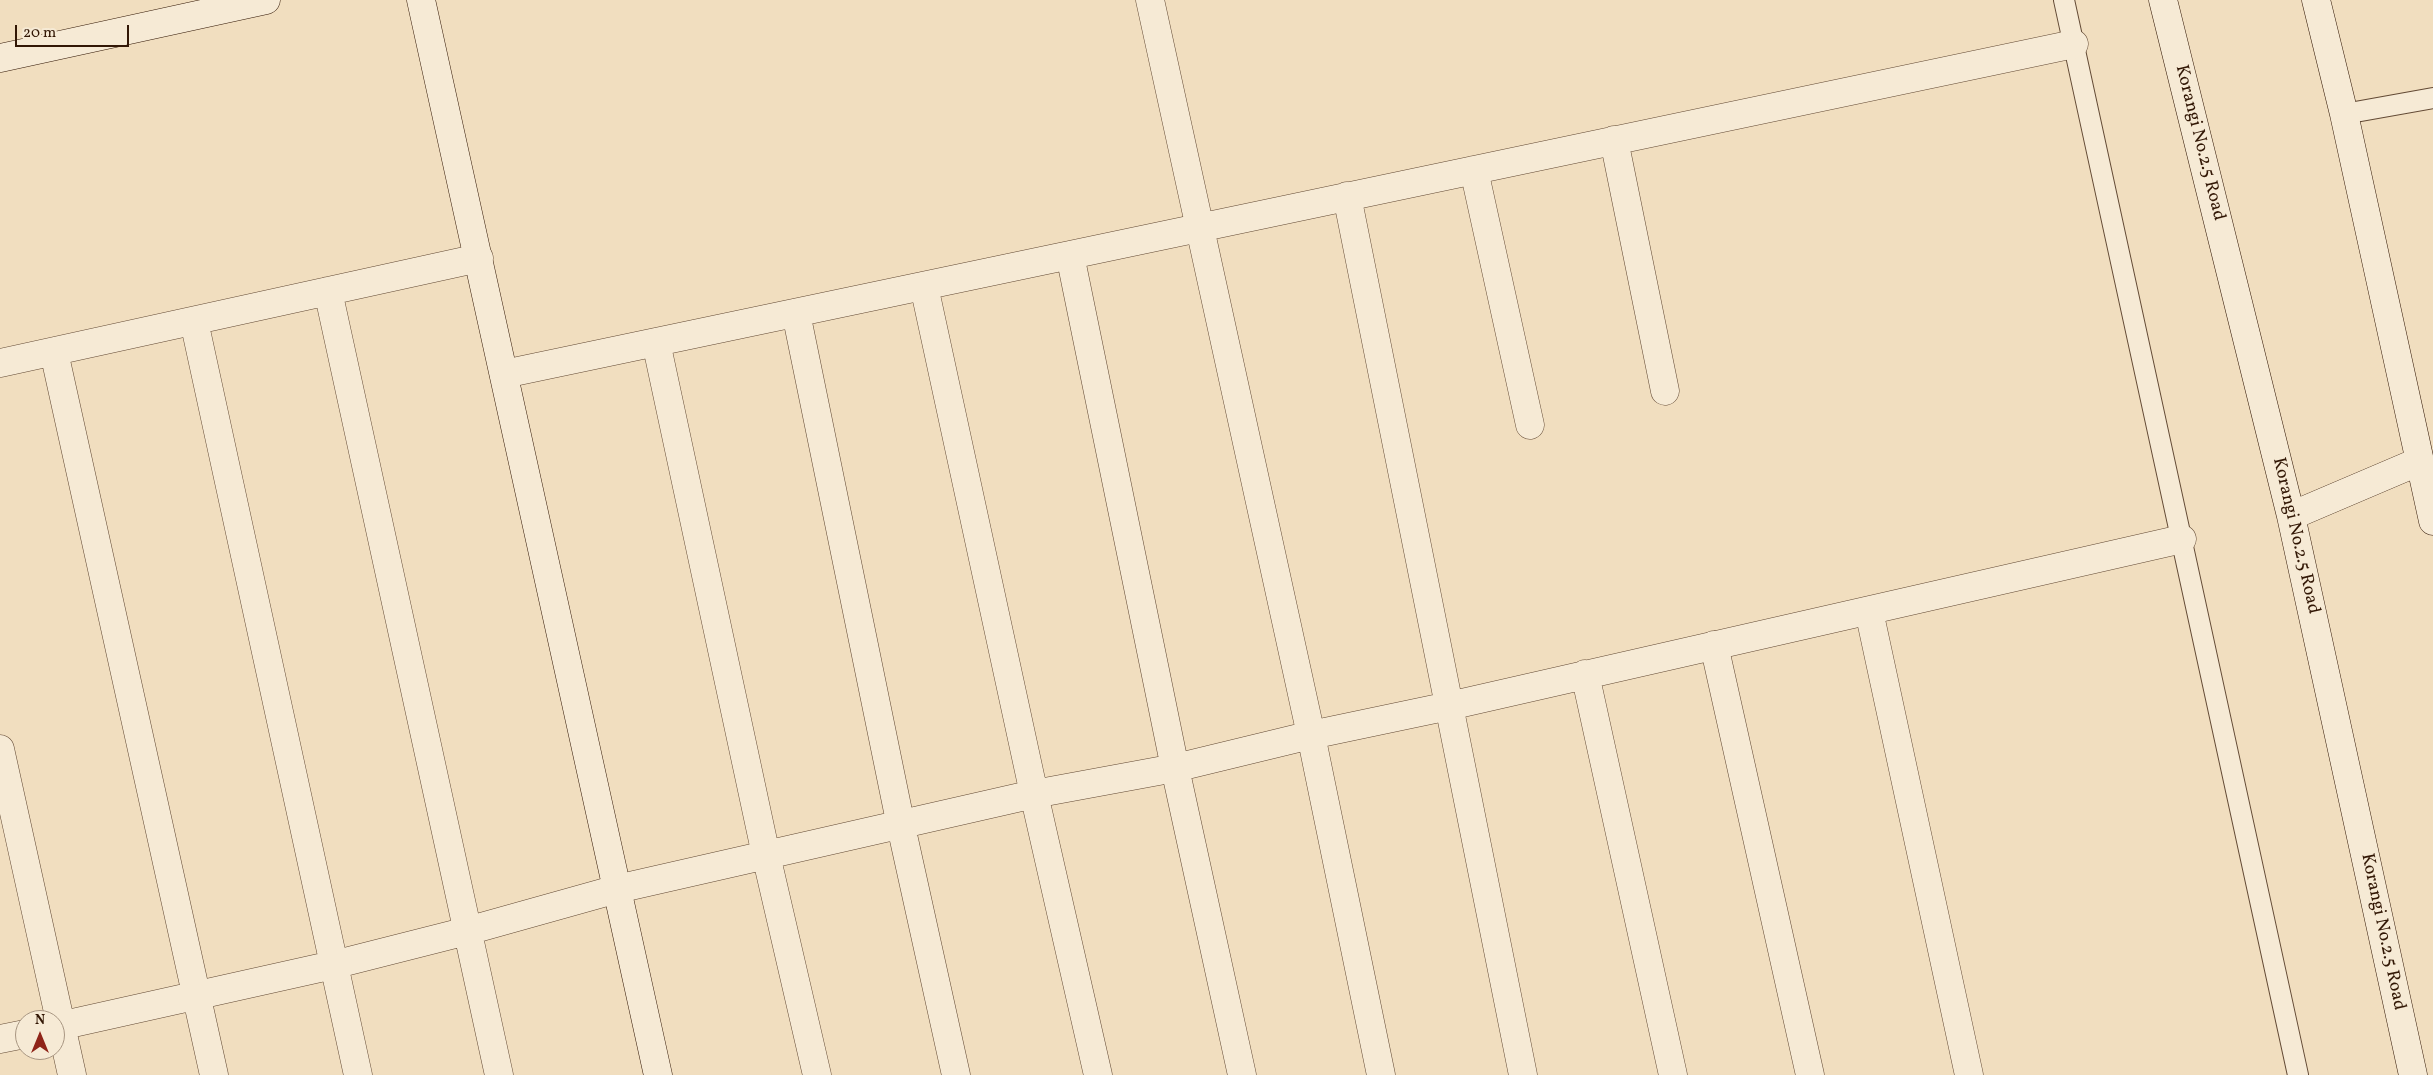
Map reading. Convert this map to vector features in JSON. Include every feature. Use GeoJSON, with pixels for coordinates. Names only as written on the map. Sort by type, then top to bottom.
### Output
{"type":"FeatureCollection","features":[{"type":"Feature","properties":{"kind":"street"},"geometry":{"type":"LineString","coordinates":[[0,58],[266,0]]}},
{"type":"Feature","properties":{"kind":"street"},"geometry":{"type":"LineString","coordinates":[[421,0],[658,1075]]}},
{"type":"Feature","properties":{"kind":"street"},"geometry":{"type":"LineString","coordinates":[[1150,0],[1311,735],[1381,1075]]}},
{"type":"Feature","properties":{"kind":"street","name":"Korangi No.2.5 Road"},"geometry":{"type":"LineString","coordinates":[[2163,0],[2291,516],[2413,1075]]}},
{"type":"Feature","properties":{"kind":"street"},"geometry":{"type":"LineString","coordinates":[[2316,0],[2344,114],[2433,521]]}},
{"type":"Feature","properties":{"kind":"street"},"geometry":{"type":"LineString","coordinates":[[504,374],[2074,44]]}},
{"type":"Feature","properties":{"kind":"street"},"geometry":{"type":"LineString","coordinates":[[1614,140],[1666,391]]}},
{"type":"Feature","properties":{"kind":"street"},"geometry":{"type":"LineString","coordinates":[[1474,170],[1530,426]]}},
{"type":"Feature","properties":{"kind":"street"},"geometry":{"type":"LineString","coordinates":[[1348,196],[1523,1075]]}},
{"type":"Feature","properties":{"kind":"street"},"geometry":{"type":"LineString","coordinates":[[1070,255],[1175,768],[1242,1075]]}},
{"type":"Feature","properties":{"kind":"street"},"geometry":{"type":"LineString","coordinates":[[0,363],[479,258]]}},
{"type":"Feature","properties":{"kind":"street"},"geometry":{"type":"LineString","coordinates":[[924,286],[1034,794],[1098,1075]]}},
{"type":"Feature","properties":{"kind":"street"},"geometry":{"type":"LineString","coordinates":[[328,291],[499,1075]]}},
{"type":"Feature","properties":{"kind":"street"},"geometry":{"type":"LineString","coordinates":[[796,313],[901,826],[956,1075]]}},
{"type":"Feature","properties":{"kind":"street"},"geometry":{"type":"LineString","coordinates":[[194,321],[358,1075]]}},
{"type":"Feature","properties":{"kind":"street"},"geometry":{"type":"LineString","coordinates":[[656,342],[766,855],[817,1075]]}},
{"type":"Feature","properties":{"kind":"street"},"geometry":{"type":"LineString","coordinates":[[54,352],[214,1075]]}},
{"type":"Feature","properties":{"kind":"street"},"geometry":{"type":"LineString","coordinates":[[2291,516],[2420,462]]}},
{"type":"Feature","properties":{"kind":"street"},"geometry":{"type":"LineString","coordinates":[[65,1025],[196,997],[333,964],[467,931],[617,889],[901,826],[1034,794],[1175,768],[1311,735],[1450,706],[2182,539]]}},
{"type":"Feature","properties":{"kind":"street"},"geometry":{"type":"LineString","coordinates":[[1869,611],[1969,1075]]}},
{"type":"Feature","properties":{"kind":"street"},"geometry":{"type":"LineString","coordinates":[[1714,645],[1810,1075]]}},
{"type":"Feature","properties":{"kind":"street"},"geometry":{"type":"LineString","coordinates":[[1585,674],[1673,1075]]}},
{"type":"Feature","properties":{"kind":"street"},"geometry":{"type":"LineString","coordinates":[[0,749],[5,804],[55,1010]]}},
{"type":"Feature","properties":{"kind":"street"},"geometry":{"type":"LineString","coordinates":[[0,1039],[15,1036]]}},
{"type":"Feature","properties":{"kind":"street"},"geometry":{"type":"LineString","coordinates":[[65,1049],[72,1075]]}},
{"type":"Feature","properties":{"kind":"lane"},"geometry":{"type":"LineString","coordinates":[[2064,0],[2298,1075]]}},
{"type":"Feature","properties":{"kind":"lane"},"geometry":{"type":"LineString","coordinates":[[2344,114],[2433,98]]}}]}
